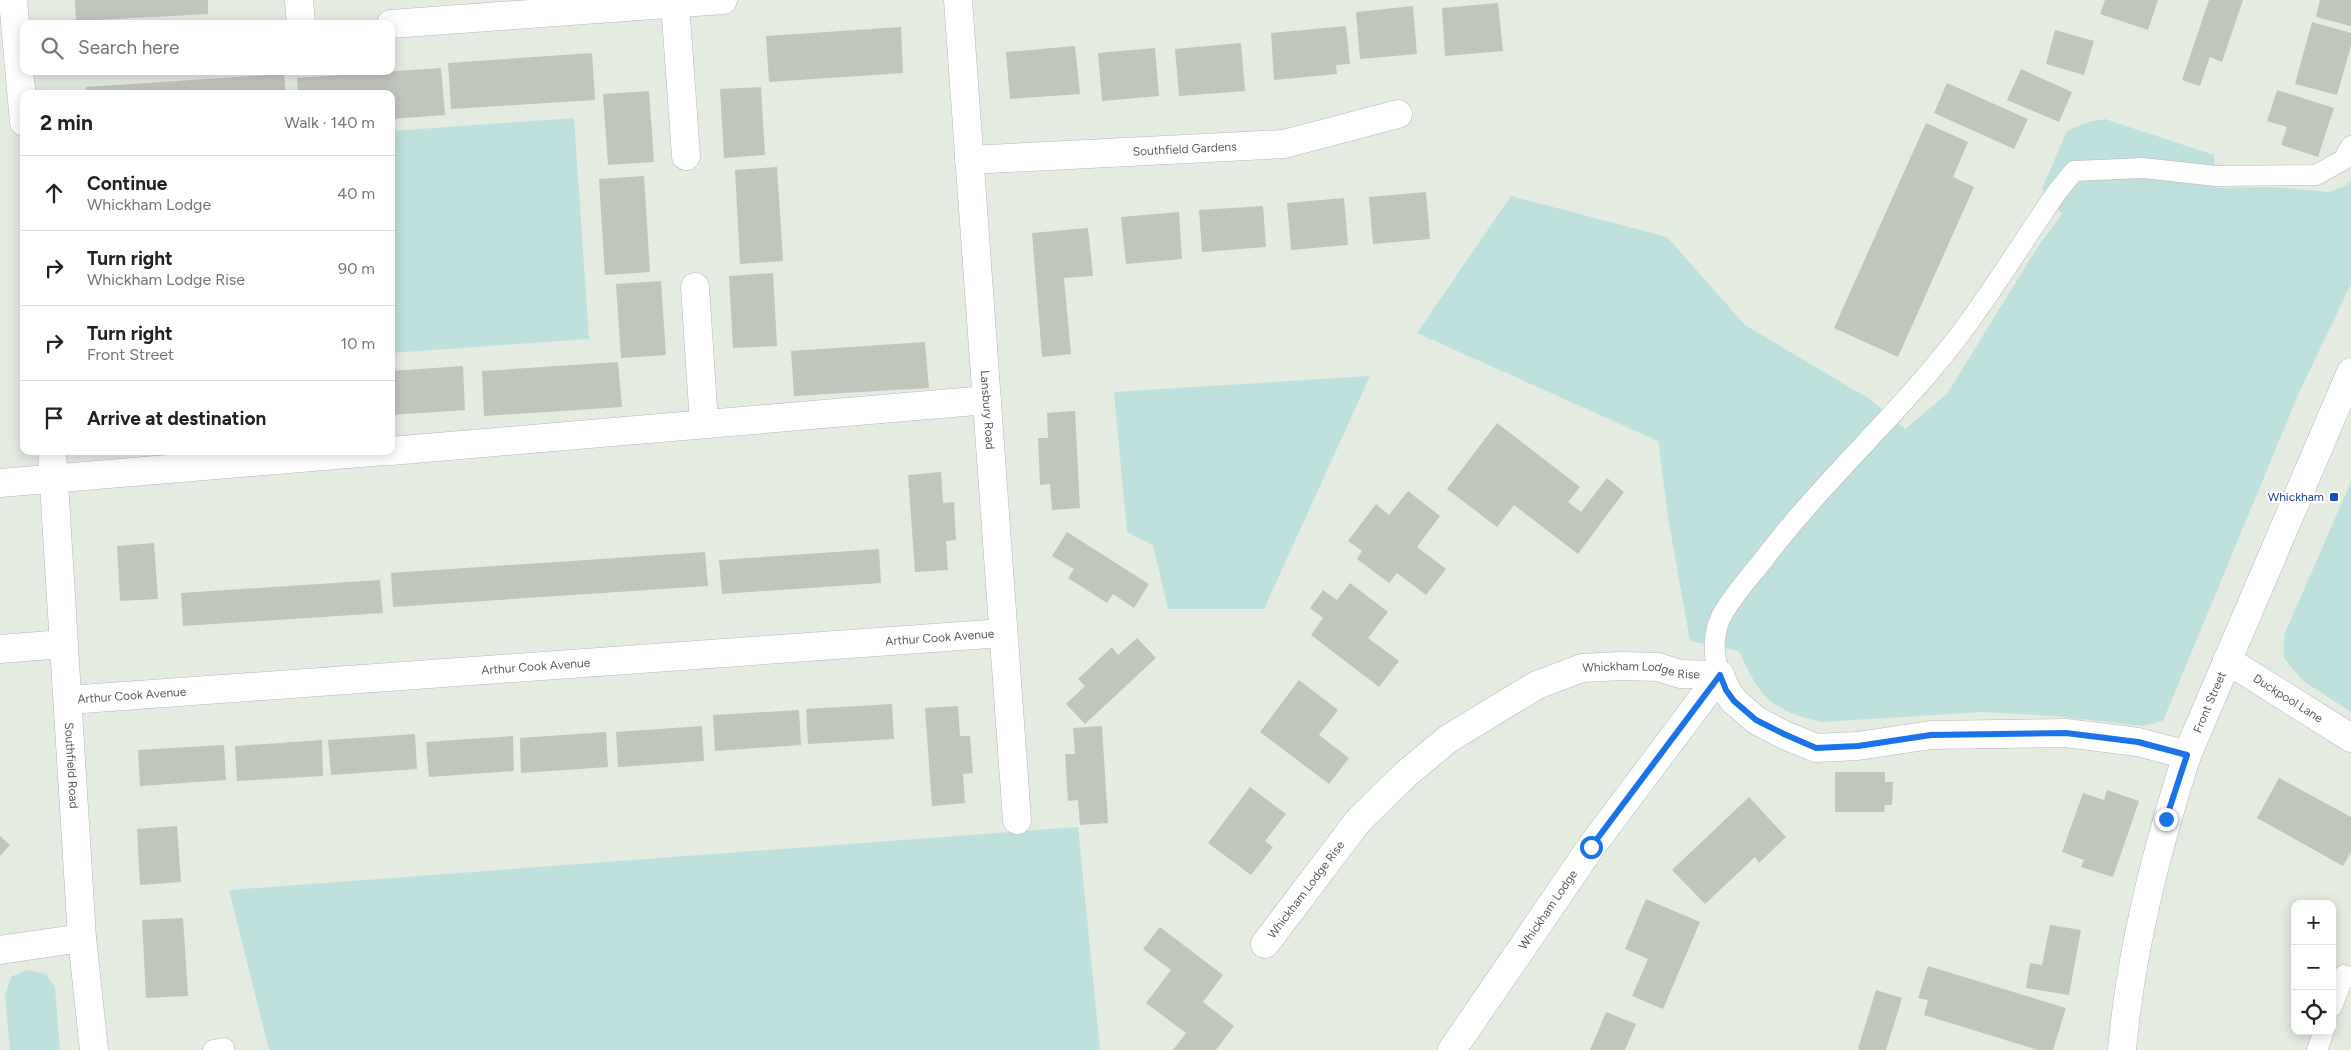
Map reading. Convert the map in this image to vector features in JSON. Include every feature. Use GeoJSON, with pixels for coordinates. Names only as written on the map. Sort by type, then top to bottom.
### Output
{"type":"FeatureCollection","features":[{"type":"Feature","properties":{"kind":"street"},"geometry":{"type":"LineString","coordinates":[[13,0],[14,51],[20,94]]}},
{"type":"Feature","properties":{"kind":"street"},"geometry":{"type":"LineString","coordinates":[[299,0],[301,20]]}},
{"type":"Feature","properties":{"kind":"street"},"geometry":{"type":"LineString","coordinates":[[395,24],[723,0]]}},
{"type":"Feature","properties":{"kind":"street","name":"Lansbury Road"},"geometry":{"type":"LineString","coordinates":[[958,0],[1017,820]]}},
{"type":"Feature","properties":{"kind":"street"},"geometry":{"type":"LineString","coordinates":[[675,3],[686,156]]}},
{"type":"Feature","properties":{"kind":"street","name":"Southfield Gardens"},"geometry":{"type":"LineString","coordinates":[[969,160],[1284,144],[1398,114]]}},
{"type":"Feature","properties":{"kind":"street"},"geometry":{"type":"LineString","coordinates":[[695,287],[704,424]]}},
{"type":"Feature","properties":{"kind":"street","name":"Front Street"},"geometry":{"type":"LineString","coordinates":[[2122,1050],[2127,997],[2136,941],[2166,819],[2187,755],[2351,372]]}},
{"type":"Feature","properties":{"kind":"street"},"geometry":{"type":"LineString","coordinates":[[395,451],[987,400]]}},
{"type":"Feature","properties":{"kind":"street","name":"Southfield Road"},"geometry":{"type":"LineString","coordinates":[[52,455],[82,938],[94,1050]]}},
{"type":"Feature","properties":{"kind":"street"},"geometry":{"type":"LineString","coordinates":[[0,483],[337,455]]}},
{"type":"Feature","properties":{"kind":"street","name":"Arthur Cook Avenue"},"geometry":{"type":"LineString","coordinates":[[68,700],[1003,633]]}},
{"type":"Feature","properties":{"kind":"street"},"geometry":{"type":"LineString","coordinates":[[0,648],[63,644]]}},
{"type":"Feature","properties":{"kind":"street","name":"Duckpool Lane"},"geometry":{"type":"LineString","coordinates":[[2227,660],[2351,738]]}},
{"type":"Feature","properties":{"kind":"street","name":"Whickham Lodge Rise"},"geometry":{"type":"LineString","coordinates":[[1265,944],[1358,821],[1406,774],[1448,739],[1537,686],[1582,668],[1621,666],[1658,668],[1680,674],[1720,675]]}},
{"type":"Feature","properties":{"kind":"street"},"geometry":{"type":"LineString","coordinates":[[1720,675],[1726,690],[1734,701],[1756,720],[1816,748],[1858,746],[1931,735],[2066,733],[2138,742],[2187,755]]}},
{"type":"Feature","properties":{"kind":"street","name":"Whickham Lodge"},"geometry":{"type":"LineString","coordinates":[[1452,1050],[1591,847],[1720,675]]}},
{"type":"Feature","properties":{"kind":"street"},"geometry":{"type":"LineString","coordinates":[[2,953],[82,938]]}},
{"type":"Feature","properties":{"kind":"lane"},"geometry":{"type":"LineString","coordinates":[[1720,675],[1715,660],[1714,638],[1721,617],[1737,593],[1794,520],[1954,342],[2057,192],[2074,171],[2143,168],[2216,176],[2316,175],[2343,160],[2351,146]]}},
{"type":"Feature","properties":{"kind":"lane"},"geometry":{"type":"LineString","coordinates":[[2336,996],[2344,975],[2351,977]]}},
{"type":"Feature","properties":{"kind":"lane"},"geometry":{"type":"LineString","coordinates":[[2317,1050],[2323,1035]]}},
{"type":"Feature","properties":{"kind":"shaded area"},"geometry":{"type":"Polygon","coordinates":[[[574,118],[589,339],[395,353],[395,131],[574,118]]]}},
{"type":"Feature","properties":{"kind":"shaded area"},"geometry":{"type":"Polygon","coordinates":[[[2105,119],[2214,155],[2215,188],[2273,187],[2329,192],[2347,185],[2351,180],[2351,284],[2298,395],[2163,721],[2143,726],[2054,716],[1983,712],[1821,722],[1778,706],[1761,691],[1746,667],[1739,651],[1690,641],[1669,523],[1658,441],[1417,333],[1511,196],[1667,237],[1745,325],[1871,400],[1905,429],[1947,394],[2035,251],[2062,214],[2042,189],[2067,131],[2088,122],[2105,119]]]}},
{"type":"Feature","properties":{"kind":"shaded area"},"geometry":{"type":"Polygon","coordinates":[[[1370,376],[1264,609],[1168,609],[1153,545],[1127,532],[1114,392],[1370,376]]]}},
{"type":"Feature","properties":{"kind":"shaded area"},"geometry":{"type":"Polygon","coordinates":[[[2351,482],[2351,712],[2302,680],[2284,658],[2284,635],[2351,482]]]}},
{"type":"Feature","properties":{"kind":"shaded area"},"geometry":{"type":"Polygon","coordinates":[[[1078,827],[1100,1050],[269,1050],[229,890],[1078,827]]]}},
{"type":"Feature","properties":{"kind":"shaded area"},"geometry":{"type":"Polygon","coordinates":[[[26,970],[46,974],[55,987],[60,1050],[10,1050],[5,995],[11,977],[26,970]]]}},
{"type":"Feature","properties":{"kind":"building"},"geometry":{"type":"Polygon","coordinates":[[[75,0],[208,0],[208,14],[76,20],[75,0]]]}},
{"type":"Feature","properties":{"kind":"building"},"geometry":{"type":"Polygon","coordinates":[[[2105,0],[2158,0],[2148,30],[2100,14],[2105,0]]]}},
{"type":"Feature","properties":{"kind":"building"},"geometry":{"type":"Polygon","coordinates":[[[2209,0],[2243,0],[2222,62],[2210,57],[2200,86],[2182,80],[2209,0]]]}},
{"type":"Feature","properties":{"kind":"building"},"geometry":{"type":"Polygon","coordinates":[[[2320,0],[2351,0],[2351,26],[2316,17],[2320,0]]]}},
{"type":"Feature","properties":{"kind":"building"},"geometry":{"type":"Polygon","coordinates":[[[1498,3],[1503,51],[1445,56],[1442,8],[1498,3]]]}},
{"type":"Feature","properties":{"kind":"building"},"geometry":{"type":"Polygon","coordinates":[[[1413,6],[1417,54],[1360,59],[1356,12],[1413,6]]]}},
{"type":"Feature","properties":{"kind":"building"},"geometry":{"type":"Polygon","coordinates":[[[2312,22],[2351,33],[2351,46],[2337,95],[2295,84],[2312,22]]]}},
{"type":"Feature","properties":{"kind":"building"},"geometry":{"type":"Polygon","coordinates":[[[1346,26],[1350,64],[1336,65],[1337,74],[1274,80],[1271,33],[1346,26]]]}},
{"type":"Feature","properties":{"kind":"building"},"geometry":{"type":"Polygon","coordinates":[[[901,27],[903,73],[769,82],[766,36],[901,27]]]}},
{"type":"Feature","properties":{"kind":"building"},"geometry":{"type":"Polygon","coordinates":[[[2055,30],[2094,41],[2084,75],[2046,64],[2055,30]]]}},
{"type":"Feature","properties":{"kind":"building"},"geometry":{"type":"Polygon","coordinates":[[[1241,43],[1245,91],[1179,96],[1175,49],[1241,43]]]}},
{"type":"Feature","properties":{"kind":"building"},"geometry":{"type":"Polygon","coordinates":[[[1075,46],[1080,94],[1010,99],[1006,52],[1075,46]]]}},
{"type":"Feature","properties":{"kind":"building"},"geometry":{"type":"Polygon","coordinates":[[[1155,48],[1159,96],[1102,101],[1098,53],[1155,48]]]}},
{"type":"Feature","properties":{"kind":"building"},"geometry":{"type":"Polygon","coordinates":[[[592,53],[595,100],[451,109],[448,63],[592,53]]]}},
{"type":"Feature","properties":{"kind":"building"},"geometry":{"type":"Polygon","coordinates":[[[441,68],[445,115],[395,119],[395,90],[298,90],[297,78],[340,75],[395,75],[395,71],[441,68]]]}},
{"type":"Feature","properties":{"kind":"building"},"geometry":{"type":"Polygon","coordinates":[[[2021,69],[2072,92],[2059,122],[2007,100],[2021,69]]]}},
{"type":"Feature","properties":{"kind":"building"},"geometry":{"type":"Polygon","coordinates":[[[284,75],[286,90],[86,90],[86,87],[284,75]]]}},
{"type":"Feature","properties":{"kind":"building"},"geometry":{"type":"Polygon","coordinates":[[[1947,83],[2028,119],[2014,149],[1934,113],[1947,83]]]}},
{"type":"Feature","properties":{"kind":"building"},"geometry":{"type":"Polygon","coordinates":[[[761,87],[765,155],[724,158],[720,89],[761,87]]]}},
{"type":"Feature","properties":{"kind":"building"},"geometry":{"type":"Polygon","coordinates":[[[2277,90],[2334,108],[2318,157],[2281,145],[2287,127],[2267,121],[2277,90]]]}},
{"type":"Feature","properties":{"kind":"building"},"geometry":{"type":"Polygon","coordinates":[[[649,91],[654,162],[608,165],[603,94],[649,91]]]}},
{"type":"Feature","properties":{"kind":"building"},"geometry":{"type":"Polygon","coordinates":[[[1926,123],[1968,142],[1953,177],[1974,187],[1898,357],[1834,328],[1926,123]]]}},
{"type":"Feature","properties":{"kind":"building"},"geometry":{"type":"Polygon","coordinates":[[[777,167],[783,261],[740,264],[735,170],[777,167]]]}},
{"type":"Feature","properties":{"kind":"building"},"geometry":{"type":"Polygon","coordinates":[[[644,176],[650,272],[605,275],[599,179],[644,176]]]}},
{"type":"Feature","properties":{"kind":"building"},"geometry":{"type":"Polygon","coordinates":[[[1426,192],[1430,239],[1373,244],[1369,197],[1426,192]]]}},
{"type":"Feature","properties":{"kind":"building"},"geometry":{"type":"Polygon","coordinates":[[[1344,198],[1348,245],[1291,250],[1287,203],[1344,198]]]}},
{"type":"Feature","properties":{"kind":"building"},"geometry":{"type":"Polygon","coordinates":[[[1263,206],[1266,247],[1202,252],[1199,210],[1263,206]]]}},
{"type":"Feature","properties":{"kind":"building"},"geometry":{"type":"Polygon","coordinates":[[[1179,212],[1182,259],[1126,264],[1121,217],[1179,212]]]}},
{"type":"Feature","properties":{"kind":"building"},"geometry":{"type":"Polygon","coordinates":[[[1088,228],[1093,276],[1064,278],[1071,354],[1042,357],[1032,233],[1088,228]]]}},
{"type":"Feature","properties":{"kind":"building"},"geometry":{"type":"Polygon","coordinates":[[[773,273],[777,346],[733,348],[729,276],[773,273]]]}},
{"type":"Feature","properties":{"kind":"building"},"geometry":{"type":"Polygon","coordinates":[[[661,281],[666,355],[621,358],[616,284],[661,281]]]}},
{"type":"Feature","properties":{"kind":"building"},"geometry":{"type":"Polygon","coordinates":[[[925,342],[929,388],[794,396],[791,351],[925,342]]]}},
{"type":"Feature","properties":{"kind":"building"},"geometry":{"type":"Polygon","coordinates":[[[618,362],[622,407],[484,416],[482,371],[618,362]]]}},
{"type":"Feature","properties":{"kind":"building"},"geometry":{"type":"Polygon","coordinates":[[[463,366],[465,410],[395,415],[395,371],[463,366]]]}},
{"type":"Feature","properties":{"kind":"building"},"geometry":{"type":"Polygon","coordinates":[[[1075,411],[1080,508],[1052,510],[1050,484],[1040,485],[1038,438],[1048,438],[1047,413],[1075,411]]]}},
{"type":"Feature","properties":{"kind":"building"},"geometry":{"type":"Polygon","coordinates":[[[1497,423],[1580,487],[1568,502],[1581,512],[1607,478],[1624,492],[1578,554],[1514,505],[1497,527],[1447,489],[1497,423]]]}},
{"type":"Feature","properties":{"kind":"building"},"geometry":{"type":"Polygon","coordinates":[[[941,472],[943,503],[954,502],[956,540],[946,541],[948,570],[915,572],[908,475],[941,472]]]}},
{"type":"Feature","properties":{"kind":"building"},"geometry":{"type":"Polygon","coordinates":[[[1408,491],[1440,516],[1417,547],[1446,569],[1426,595],[1397,573],[1389,583],[1357,559],[1362,551],[1348,541],[1376,504],[1389,515],[1408,491]]]}},
{"type":"Feature","properties":{"kind":"building"},"geometry":{"type":"Polygon","coordinates":[[[1067,532],[1149,584],[1134,608],[1113,594],[1107,603],[1068,578],[1074,569],[1052,556],[1067,532]]]}},
{"type":"Feature","properties":{"kind":"building"},"geometry":{"type":"Polygon","coordinates":[[[154,543],[158,599],[120,601],[117,546],[154,543]]]}},
{"type":"Feature","properties":{"kind":"building"},"geometry":{"type":"Polygon","coordinates":[[[879,549],[881,583],[722,594],[719,560],[879,549]]]}},
{"type":"Feature","properties":{"kind":"building"},"geometry":{"type":"Polygon","coordinates":[[[705,552],[708,586],[393,607],[391,573],[705,552]]]}},
{"type":"Feature","properties":{"kind":"building"},"geometry":{"type":"Polygon","coordinates":[[[380,580],[383,613],[183,626],[181,593],[380,580]]]}},
{"type":"Feature","properties":{"kind":"building"},"geometry":{"type":"Polygon","coordinates":[[[1350,583],[1388,612],[1368,638],[1399,661],[1379,687],[1311,635],[1323,618],[1310,608],[1323,590],[1337,600],[1350,583]]]}},
{"type":"Feature","properties":{"kind":"building"},"geometry":{"type":"Polygon","coordinates":[[[1137,638],[1156,658],[1085,724],[1066,704],[1085,686],[1078,679],[1112,647],[1118,655],[1137,638]]]}},
{"type":"Feature","properties":{"kind":"building"},"geometry":{"type":"Polygon","coordinates":[[[1299,680],[1338,710],[1319,735],[1349,758],[1329,784],[1260,732],[1299,680]]]}},
{"type":"Feature","properties":{"kind":"building"},"geometry":{"type":"Polygon","coordinates":[[[892,704],[894,739],[808,744],[806,709],[892,704]]]}},
{"type":"Feature","properties":{"kind":"building"},"geometry":{"type":"Polygon","coordinates":[[[958,706],[960,736],[970,736],[973,773],[963,774],[965,803],[932,806],[925,708],[958,706]]]}},
{"type":"Feature","properties":{"kind":"building"},"geometry":{"type":"Polygon","coordinates":[[[799,710],[801,745],[715,751],[713,715],[799,710]]]}},
{"type":"Feature","properties":{"kind":"building"},"geometry":{"type":"Polygon","coordinates":[[[702,726],[704,761],[618,767],[616,732],[702,726]]]}},
{"type":"Feature","properties":{"kind":"building"},"geometry":{"type":"Polygon","coordinates":[[[1102,726],[1108,823],[1080,825],[1078,800],[1068,801],[1065,754],[1075,754],[1073,728],[1102,726]]]}},
{"type":"Feature","properties":{"kind":"building"},"geometry":{"type":"Polygon","coordinates":[[[606,732],[608,767],[521,773],[520,738],[606,732]]]}},
{"type":"Feature","properties":{"kind":"building"},"geometry":{"type":"Polygon","coordinates":[[[415,734],[417,769],[331,775],[328,740],[415,734]]]}},
{"type":"Feature","properties":{"kind":"building"},"geometry":{"type":"Polygon","coordinates":[[[513,736],[514,771],[429,777],[426,742],[513,736]]]}},
{"type":"Feature","properties":{"kind":"building"},"geometry":{"type":"Polygon","coordinates":[[[322,740],[323,776],[237,781],[235,746],[322,740]]]}},
{"type":"Feature","properties":{"kind":"building"},"geometry":{"type":"Polygon","coordinates":[[[224,745],[226,780],[140,786],[138,750],[224,745]]]}},
{"type":"Feature","properties":{"kind":"building"},"geometry":{"type":"Polygon","coordinates":[[[1835,772],[1885,772],[1885,782],[1893,782],[1892,805],[1885,805],[1884,812],[1835,812],[1835,772]]]}},
{"type":"Feature","properties":{"kind":"building"},"geometry":{"type":"Polygon","coordinates":[[[2279,778],[2351,817],[2351,852],[2343,866],[2257,818],[2279,778]]]}},
{"type":"Feature","properties":{"kind":"building"},"geometry":{"type":"Polygon","coordinates":[[[1250,787],[1286,814],[1265,841],[1273,847],[1251,875],[1208,843],[1250,787]]]}},
{"type":"Feature","properties":{"kind":"building"},"geometry":{"type":"Polygon","coordinates":[[[2107,790],[2139,801],[2113,877],[2081,867],[2084,860],[2062,852],[2083,793],[2104,800],[2107,790]]]}},
{"type":"Feature","properties":{"kind":"building"},"geometry":{"type":"Polygon","coordinates":[[[1749,797],[1786,837],[1759,863],[1755,857],[1705,904],[1672,870],[1749,797]]]}},
{"type":"Feature","properties":{"kind":"building"},"geometry":{"type":"Polygon","coordinates":[[[177,826],[181,882],[140,885],[137,829],[177,826]]]}},
{"type":"Feature","properties":{"kind":"building"},"geometry":{"type":"Polygon","coordinates":[[[0,836],[10,845],[0,856],[0,836]]]}},
{"type":"Feature","properties":{"kind":"building"},"geometry":{"type":"Polygon","coordinates":[[[1646,899],[1700,922],[1663,1009],[1632,996],[1648,959],[1625,949],[1646,899]]]}},
{"type":"Feature","properties":{"kind":"building"},"geometry":{"type":"Polygon","coordinates":[[[183,918],[188,996],[146,998],[142,920],[183,918]]]}},
{"type":"Feature","properties":{"kind":"building"},"geometry":{"type":"Polygon","coordinates":[[[2050,925],[2081,930],[2069,995],[2026,988],[2030,963],[2042,965],[2050,925]]]}},
{"type":"Feature","properties":{"kind":"building"},"geometry":{"type":"Polygon","coordinates":[[[1160,927],[1223,975],[1203,1002],[1234,1026],[1216,1050],[1173,1050],[1186,1033],[1146,1003],[1171,970],[1143,949],[1160,927]]]}},
{"type":"Feature","properties":{"kind":"building"},"geometry":{"type":"Polygon","coordinates":[[[1928,966],[2066,1008],[2053,1050],[2038,1050],[1924,1015],[1928,1000],[1918,998],[1928,966]]]}},
{"type":"Feature","properties":{"kind":"building"},"geometry":{"type":"Polygon","coordinates":[[[1876,990],[1902,998],[1886,1050],[1858,1049],[1876,990]]]}},
{"type":"Feature","properties":{"kind":"building"},"geometry":{"type":"Polygon","coordinates":[[[1606,1012],[1636,1024],[1625,1050],[1590,1050],[1606,1012]]]}},
{"type":"Feature","properties":{"kind":"place","name":"Whickham"},"geometry":{"type":"Point","coordinates":[2334,497]}},
{"type":"Feature","properties":{"kind":"route"},"geometry":{"type":"LineString","coordinates":[[1591,847],[1720,675],[1726,690],[1734,701],[1756,720],[1816,748],[1858,746],[1931,735],[2066,733],[2138,742],[2187,755],[2166,819]]}}]}
